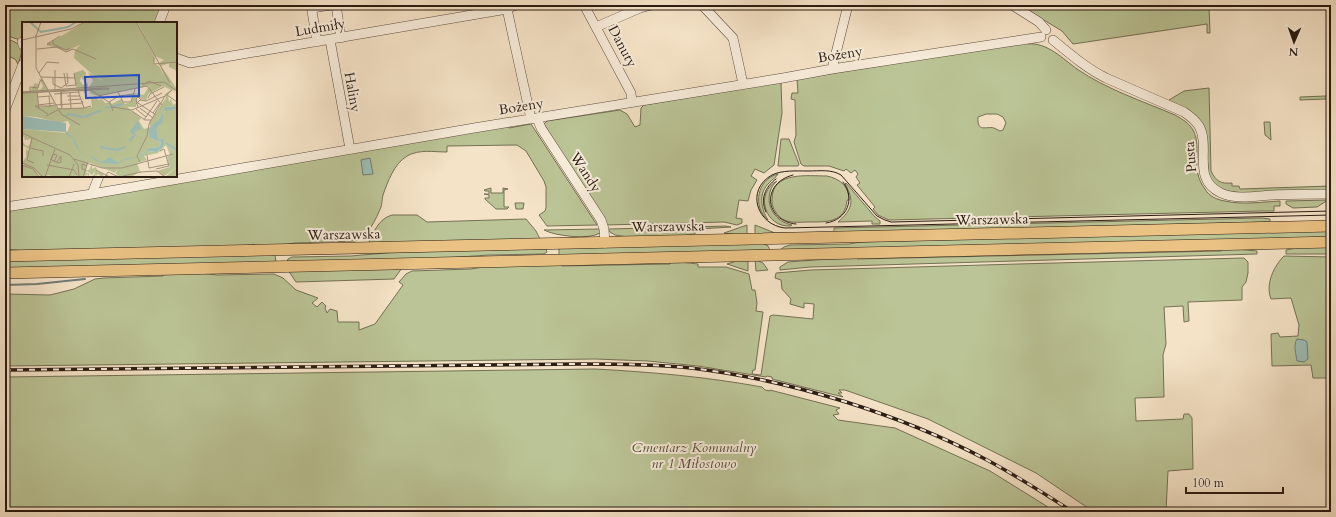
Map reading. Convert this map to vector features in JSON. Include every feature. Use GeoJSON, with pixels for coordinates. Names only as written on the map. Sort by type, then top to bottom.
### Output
{"type":"FeatureCollection","features":[{"type":"Feature","properties":{"kind":"main road","name":"Warszawska"},"geometry":{"type":"LineString","coordinates":[[5,256],[1331,226]]}},
{"type":"Feature","properties":{"kind":"main road"},"geometry":{"type":"LineString","coordinates":[[5,273],[1331,242]]}},
{"type":"Feature","properties":{"kind":"main road"},"geometry":{"type":"LineString","coordinates":[[544,261],[552,255],[553,244]]}},
{"type":"Feature","properties":{"kind":"main road"},"geometry":{"type":"LineString","coordinates":[[282,250],[282,267]]}},
{"type":"Feature","properties":{"kind":"street"},"geometry":{"type":"LineString","coordinates":[[159,22],[166,5]]}},
{"type":"Feature","properties":{"kind":"street"},"geometry":{"type":"LineString","coordinates":[[317,42],[311,7],[331,5]]}},
{"type":"Feature","properties":{"kind":"street"},"geometry":{"type":"LineString","coordinates":[[336,5],[342,38]]}},
{"type":"Feature","properties":{"kind":"street","name":"Danuty"},"geometry":{"type":"LineString","coordinates":[[584,5],[631,93],[632,102]]}},
{"type":"Feature","properties":{"kind":"street"},"geometry":{"type":"LineString","coordinates":[[596,27],[640,8],[652,5]]}},
{"type":"Feature","properties":{"kind":"street"},"geometry":{"type":"LineString","coordinates":[[702,5],[733,38],[743,84]]}},
{"type":"Feature","properties":{"kind":"street"},"geometry":{"type":"LineString","coordinates":[[832,69],[848,5]]}},
{"type":"Feature","properties":{"kind":"street"},"geometry":{"type":"LineString","coordinates":[[1012,5],[1039,22],[1044,33]]}},
{"type":"Feature","properties":{"kind":"street","name":"Ludmiły"},"geometry":{"type":"LineString","coordinates":[[177,58],[190,63],[342,38],[510,6]]}},
{"type":"Feature","properties":{"kind":"street","name":"Wandy"},"geometry":{"type":"LineString","coordinates":[[510,6],[534,118],[601,220],[604,229],[605,243]]}},
{"type":"Feature","properties":{"kind":"street","name":"Pusta"},"geometry":{"type":"LineString","coordinates":[[1044,33],[1050,30],[1054,33],[1053,40],[1094,72],[1184,112],[1192,118],[1199,126],[1202,135],[1203,170],[1205,178],[1221,193],[1238,196],[1267,192],[1331,194]]}},
{"type":"Feature","properties":{"kind":"street","name":"Bożeny"},"geometry":{"type":"LineString","coordinates":[[5,207],[92,194],[350,149],[783,78],[1044,33]]}},
{"type":"Feature","properties":{"kind":"street","name":"Haliny"},"geometry":{"type":"LineString","coordinates":[[330,40],[350,149]]}},
{"type":"Feature","properties":{"kind":"street"},"geometry":{"type":"LineString","coordinates":[[5,110],[22,67]]}},
{"type":"Feature","properties":{"kind":"street"},"geometry":{"type":"LineString","coordinates":[[92,194],[99,177]]}},
{"type":"Feature","properties":{"kind":"green space"},"geometry":{"type":"Polygon","coordinates":[[[5,5],[165,5],[158,22],[22,22],[22,41],[5,35],[5,5]]]}},
{"type":"Feature","properties":{"kind":"green space"},"geometry":{"type":"Polygon","coordinates":[[[1030,5],[1209,5],[1210,33],[1207,33],[1207,24],[1073,44],[1062,31],[1029,11],[1030,5]]]}},
{"type":"Feature","properties":{"kind":"green space"},"geometry":{"type":"Polygon","coordinates":[[[5,38],[20,46],[21,53],[18,64],[15,59],[5,55],[5,38]]]}},
{"type":"Feature","properties":{"kind":"green space"},"geometry":{"type":"Polygon","coordinates":[[[1028,42],[1028,44],[1035,44],[1048,48],[1077,69],[1100,83],[1175,115],[1187,123],[1193,130],[1196,137],[1197,166],[1200,181],[1211,196],[1216,199],[1238,203],[1280,201],[1280,206],[1274,206],[1274,211],[889,220],[878,215],[873,209],[875,207],[857,185],[860,183],[856,177],[858,174],[855,170],[851,173],[846,169],[844,171],[829,166],[804,166],[801,164],[794,142],[796,135],[795,100],[791,99],[792,93],[798,93],[797,79],[1028,42]],[[986,114],[978,117],[979,125],[983,128],[994,128],[1000,131],[1003,130],[1006,123],[1003,117],[997,114],[986,114]]]}},
{"type":"Feature","properties":{"kind":"green space"},"geometry":{"type":"Polygon","coordinates":[[[781,82],[782,113],[774,165],[764,173],[755,169],[751,176],[757,180],[751,190],[748,201],[739,200],[736,218],[742,219],[742,223],[737,225],[724,222],[605,225],[544,124],[547,121],[620,110],[627,114],[635,127],[640,125],[641,108],[644,105],[781,82]]]}},
{"type":"Feature","properties":{"kind":"green space"},"geometry":{"type":"Polygon","coordinates":[[[1209,88],[1211,171],[1219,181],[1224,183],[1232,183],[1232,186],[1239,186],[1240,189],[1331,186],[1331,191],[1243,193],[1227,191],[1217,187],[1209,177],[1205,136],[1169,102],[1169,100],[1184,91],[1209,88]]]}},
{"type":"Feature","properties":{"kind":"green space"},"geometry":{"type":"Polygon","coordinates":[[[1326,96],[1326,99],[1300,100],[1300,97],[1326,96]]]}},
{"type":"Feature","properties":{"kind":"green space"},"geometry":{"type":"Polygon","coordinates":[[[1264,122],[1270,122],[1271,140],[1265,135],[1264,122]]]}},
{"type":"Feature","properties":{"kind":"green space"},"geometry":{"type":"Polygon","coordinates":[[[531,124],[597,225],[547,226],[539,215],[545,211],[546,208],[546,187],[544,181],[526,151],[517,145],[447,146],[447,152],[416,152],[402,159],[392,173],[387,184],[381,207],[374,222],[364,236],[355,241],[295,243],[270,247],[26,251],[5,249],[5,212],[11,211],[11,209],[509,126],[509,128],[531,124]]]}},
{"type":"Feature","properties":{"kind":"green space"},"geometry":{"type":"Polygon","coordinates":[[[781,139],[789,139],[799,164],[798,166],[778,166],[781,139]]]}},
{"type":"Feature","properties":{"kind":"green space"},"geometry":{"type":"Polygon","coordinates":[[[778,174],[763,191],[762,206],[768,220],[760,208],[759,194],[765,181],[778,174]]]}},
{"type":"Feature","properties":{"kind":"green space"},"geometry":{"type":"Polygon","coordinates":[[[801,176],[827,176],[840,181],[849,195],[846,208],[839,217],[834,220],[822,222],[794,222],[784,220],[774,210],[772,202],[774,190],[784,179],[801,176]]]}},
{"type":"Feature","properties":{"kind":"green space"},"geometry":{"type":"Polygon","coordinates":[[[777,181],[770,192],[769,198],[771,208],[781,221],[792,225],[791,226],[782,225],[775,222],[769,216],[766,209],[764,201],[766,193],[770,186],[777,181]]]}},
{"type":"Feature","properties":{"kind":"green space"},"geometry":{"type":"Polygon","coordinates":[[[846,183],[880,221],[880,224],[872,224],[872,221],[838,222],[843,218],[850,205],[851,200],[845,184],[846,183]]]}},
{"type":"Feature","properties":{"kind":"green space"},"geometry":{"type":"Polygon","coordinates":[[[491,188],[491,193],[503,193],[503,188],[508,189],[504,190],[504,207],[509,207],[507,209],[496,209],[485,199],[489,198],[489,195],[484,194],[489,194],[489,191],[484,190],[491,188]]]}},
{"type":"Feature","properties":{"kind":"green space"},"geometry":{"type":"Polygon","coordinates":[[[1328,200],[1317,207],[1293,208],[1286,204],[1286,201],[1328,200]]]}},
{"type":"Feature","properties":{"kind":"green space"},"geometry":{"type":"Polygon","coordinates":[[[515,203],[524,203],[523,209],[516,209],[515,203]]]}},
{"type":"Feature","properties":{"kind":"green space"},"geometry":{"type":"Polygon","coordinates":[[[392,215],[417,215],[427,222],[526,219],[536,231],[541,241],[368,244],[380,223],[392,215]]]}},
{"type":"Feature","properties":{"kind":"green space"},"geometry":{"type":"Polygon","coordinates":[[[1270,219],[1270,222],[755,235],[755,225],[775,233],[834,232],[834,228],[1270,219]]]}},
{"type":"Feature","properties":{"kind":"green space"},"geometry":{"type":"Polygon","coordinates":[[[747,225],[747,236],[724,233],[747,225]]]}},
{"type":"Feature","properties":{"kind":"green space"},"geometry":{"type":"Polygon","coordinates":[[[691,227],[695,230],[695,234],[676,237],[635,238],[615,235],[608,229],[691,227]]]}},
{"type":"Feature","properties":{"kind":"green space"},"geometry":{"type":"Polygon","coordinates":[[[695,227],[731,227],[698,229],[695,227]]]}},
{"type":"Feature","properties":{"kind":"green space"},"geometry":{"type":"Polygon","coordinates":[[[601,229],[600,233],[595,235],[580,237],[556,234],[544,230],[601,229]]]}},
{"type":"Feature","properties":{"kind":"green space"},"geometry":{"type":"Polygon","coordinates":[[[1331,229],[1331,239],[780,250],[790,245],[849,244],[861,242],[1331,229]]]}},
{"type":"Feature","properties":{"kind":"green space"},"geometry":{"type":"Polygon","coordinates":[[[762,243],[768,246],[770,250],[559,256],[559,248],[762,243]]]}},
{"type":"Feature","properties":{"kind":"green space"},"geometry":{"type":"Polygon","coordinates":[[[1303,247],[1331,247],[1331,254],[1286,254],[1286,250],[1303,247]]]}},
{"type":"Feature","properties":{"kind":"green space"},"geometry":{"type":"Polygon","coordinates":[[[1224,248],[1257,251],[1257,254],[810,267],[780,270],[780,267],[788,262],[856,257],[857,259],[1221,251],[1224,248]]]}},
{"type":"Feature","properties":{"kind":"green space"},"geometry":{"type":"Polygon","coordinates":[[[546,249],[547,252],[544,254],[488,255],[432,259],[287,262],[288,259],[292,257],[351,256],[408,251],[546,249]]]}},
{"type":"Feature","properties":{"kind":"green space"},"geometry":{"type":"Polygon","coordinates":[[[275,254],[276,263],[5,268],[5,261],[275,254]]]}},
{"type":"Feature","properties":{"kind":"green space"},"geometry":{"type":"Polygon","coordinates":[[[1284,256],[1331,257],[1331,378],[1313,378],[1311,365],[1272,366],[1271,334],[1278,333],[1280,337],[1298,336],[1299,325],[1291,298],[1271,299],[1269,293],[1270,281],[1274,270],[1284,256]]]}},
{"type":"Feature","properties":{"kind":"green space"},"geometry":{"type":"Polygon","coordinates":[[[1244,258],[1248,262],[1248,273],[1246,282],[1242,287],[1242,300],[1188,302],[1189,321],[1184,322],[1183,306],[1164,307],[1166,344],[1163,355],[1164,397],[1135,398],[1136,421],[1183,419],[1184,414],[1189,414],[1192,418],[1193,469],[1168,471],[1166,512],[1094,512],[1036,473],[928,419],[845,390],[839,390],[842,393],[838,393],[843,397],[772,379],[772,377],[698,366],[648,361],[595,359],[5,366],[5,294],[50,295],[74,289],[95,279],[104,278],[163,276],[163,273],[192,272],[217,275],[274,274],[283,278],[296,290],[318,298],[312,303],[317,307],[322,302],[326,306],[325,308],[327,313],[330,309],[337,311],[338,322],[359,322],[359,330],[375,324],[403,285],[399,282],[406,274],[412,271],[471,269],[497,265],[559,264],[562,266],[670,264],[671,261],[698,264],[698,267],[726,267],[749,274],[752,290],[755,290],[757,303],[756,311],[763,312],[755,370],[753,370],[752,374],[761,375],[770,316],[773,315],[813,319],[814,304],[804,303],[804,308],[790,304],[791,299],[782,289],[781,280],[775,278],[776,273],[811,270],[1244,258]]]}},
{"type":"Feature","properties":{"kind":"green space"},"geometry":{"type":"Polygon","coordinates":[[[755,259],[763,263],[768,270],[756,271],[755,259]]]}},
{"type":"Feature","properties":{"kind":"green space"},"geometry":{"type":"Polygon","coordinates":[[[740,260],[748,260],[748,271],[727,264],[740,260]]]}},
{"type":"Feature","properties":{"kind":"green space"},"geometry":{"type":"Polygon","coordinates":[[[402,268],[394,279],[296,282],[288,270],[402,268]]]}},
{"type":"Feature","properties":{"kind":"green space","name":"Cmentarz Komunalny nr 1 Miłostowo"},"geometry":{"type":"Polygon","coordinates":[[[595,369],[679,375],[741,383],[762,387],[765,390],[840,408],[836,410],[839,414],[833,415],[838,420],[895,428],[990,471],[1056,512],[5,512],[5,377],[595,369]]]}},
{"type":"Feature","properties":{"kind":"water"},"geometry":{"type":"Polygon","coordinates":[[[370,158],[373,174],[363,175],[361,160],[370,158]]]}},
{"type":"Feature","properties":{"kind":"water"},"geometry":{"type":"Polygon","coordinates":[[[1297,339],[1307,342],[1308,359],[1304,362],[1297,361],[1295,347],[1297,339]]]}},
{"type":"Feature","properties":{"kind":"waterway"},"geometry":{"type":"LineString","coordinates":[[5,285],[37,284],[85,279]]}},
{"type":"Feature","properties":{"kind":"tram line"},"geometry":{"type":"LineString","coordinates":[[1331,211],[891,222],[877,216],[841,175],[825,171],[789,171],[776,173],[764,181],[759,189],[757,198],[761,214],[767,221],[785,228],[1331,215]]}},
{"type":"Feature","properties":{"kind":"tram line"},"geometry":{"type":"LineString","coordinates":[[793,175],[783,179],[775,186],[771,193],[770,201],[778,216],[785,221],[796,224]]}},
{"type":"Feature","properties":{"kind":"tram line"},"geometry":{"type":"LineString","coordinates":[[766,212],[763,202],[766,190],[776,179]]}},
{"type":"Feature","properties":{"kind":"tram line"},"geometry":{"type":"LineString","coordinates":[[826,223],[839,218],[847,208],[849,195],[843,182]]}},
{"type":"Feature","properties":{"kind":"railway"},"geometry":{"type":"LineString","coordinates":[[5,370],[579,364],[621,364],[691,368],[767,381],[805,390],[844,401],[881,414],[953,443],[987,460],[1073,512]]}}]}
